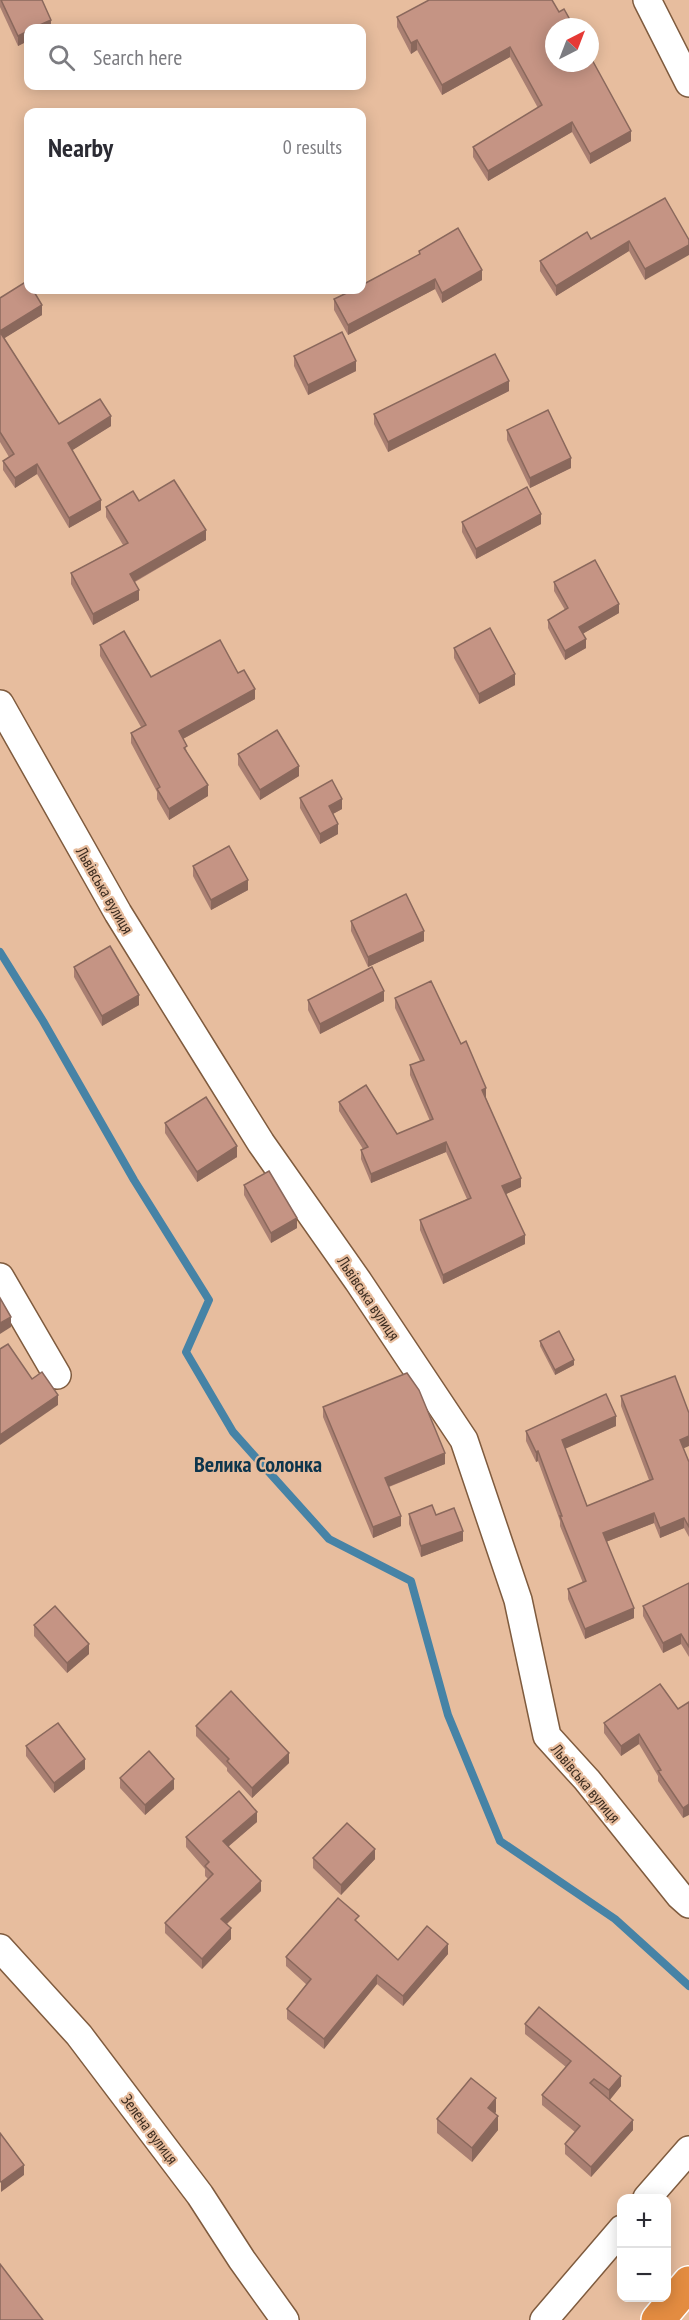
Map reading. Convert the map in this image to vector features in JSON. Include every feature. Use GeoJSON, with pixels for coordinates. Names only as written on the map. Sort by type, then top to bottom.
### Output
{"type":"FeatureCollection","features":[{"type":"Feature","properties":{"kind":"highway"},"geometry":{"type":"LineString","coordinates":[[658,2320],[689,2283]]}},
{"type":"Feature","properties":{"kind":"street"},"geometry":{"type":"LineString","coordinates":[[646,0],[689,83]]}},
{"type":"Feature","properties":{"kind":"street","name":"Львівська вулиця"},"geometry":{"type":"LineString","coordinates":[[0,704],[118,913],[261,1143],[464,1440],[518,1600],[547,1736],[587,1780],[640,1848],[689,1904]]}},
{"type":"Feature","properties":{"kind":"street"},"geometry":{"type":"LineString","coordinates":[[0,1276],[57,1375]]}},
{"type":"Feature","properties":{"kind":"street","name":"Зелена вулиця"},"geometry":{"type":"LineString","coordinates":[[0,1948],[79,2035],[200,2195],[242,2260],[285,2320]]}},
{"type":"Feature","properties":{"kind":"street"},"geometry":{"type":"LineString","coordinates":[[651,2194],[689,2150]]}},
{"type":"Feature","properties":{"kind":"street"},"geometry":{"type":"LineString","coordinates":[[544,2320],[617,2234]]}},
{"type":"Feature","properties":{"kind":"building"},"geometry":{"type":"Polygon","coordinates":[[[1,0],[42,0],[51,20],[42,24],[24,24],[24,33],[18,36],[1,0]]]}},
{"type":"Feature","properties":{"kind":"building"},"geometry":{"type":"Polygon","coordinates":[[[429,0],[552,0],[559,12],[564,9],[569,18],[545,18],[545,72],[599,72],[631,131],[590,154],[572,122],[488,171],[473,147],[542,105],[510,47],[442,85],[417,40],[411,43],[397,17],[429,0]]]}},
{"type":"Feature","properties":{"kind":"building"},"geometry":{"type":"Polygon","coordinates":[[[665,198],[689,240],[689,245],[645,269],[629,241],[556,286],[540,261],[587,232],[591,239],[665,198]]]}},
{"type":"Feature","properties":{"kind":"building"},"geometry":{"type":"Polygon","coordinates":[[[458,228],[482,270],[442,293],[435,279],[348,325],[334,299],[345,294],[366,294],[366,283],[420,254],[419,251],[458,228]]]}},
{"type":"Feature","properties":{"kind":"building"},"geometry":{"type":"Polygon","coordinates":[[[24,283],[24,294],[35,294],[42,305],[0,331],[0,298],[24,283]]]}},
{"type":"Feature","properties":{"kind":"building"},"geometry":{"type":"Polygon","coordinates":[[[0,332],[59,424],[100,399],[111,416],[68,443],[101,500],[69,518],[37,464],[15,478],[3,461],[14,454],[0,432],[0,332]]]}},
{"type":"Feature","properties":{"kind":"building"},"geometry":{"type":"Polygon","coordinates":[[[342,332],[356,361],[308,385],[294,356],[342,332]]]}},
{"type":"Feature","properties":{"kind":"building"},"geometry":{"type":"Polygon","coordinates":[[[495,354],[509,381],[388,442],[374,414],[495,354]]]}},
{"type":"Feature","properties":{"kind":"building"},"geometry":{"type":"Polygon","coordinates":[[[548,410],[571,458],[530,478],[507,430],[548,410]]]}},
{"type":"Feature","properties":{"kind":"building"},"geometry":{"type":"Polygon","coordinates":[[[174,480],[206,530],[130,574],[139,590],[93,614],[71,573],[128,543],[106,507],[133,491],[139,501],[174,480]]]}},
{"type":"Feature","properties":{"kind":"building"},"geometry":{"type":"Polygon","coordinates":[[[527,487],[541,514],[476,549],[462,522],[527,487]]]}},
{"type":"Feature","properties":{"kind":"building"},"geometry":{"type":"Polygon","coordinates":[[[595,560],[619,604],[579,627],[586,639],[565,651],[548,620],[568,608],[554,582],[595,560]]]}},
{"type":"Feature","properties":{"kind":"building"},"geometry":{"type":"Polygon","coordinates":[[[490,628],[515,674],[479,694],[454,648],[490,628]]]}},
{"type":"Feature","properties":{"kind":"building"},"geometry":{"type":"Polygon","coordinates":[[[124,631],[151,677],[220,640],[238,673],[244,670],[255,689],[179,731],[187,746],[184,748],[208,785],[169,809],[131,733],[146,725],[100,645],[124,631]]]}},
{"type":"Feature","properties":{"kind":"building"},"geometry":{"type":"Polygon","coordinates":[[[277,730],[299,766],[260,790],[238,754],[277,730]]]}},
{"type":"Feature","properties":{"kind":"building"},"geometry":{"type":"Polygon","coordinates":[[[332,780],[342,799],[329,806],[338,824],[320,834],[300,798],[332,780]]]}},
{"type":"Feature","properties":{"kind":"building"},"geometry":{"type":"Polygon","coordinates":[[[229,846],[248,880],[211,900],[193,866],[229,846]]]}},
{"type":"Feature","properties":{"kind":"building"},"geometry":{"type":"Polygon","coordinates":[[[406,894],[424,931],[368,957],[351,921],[406,894]]]}},
{"type":"Feature","properties":{"kind":"building"},"geometry":{"type":"Polygon","coordinates":[[[110,946],[139,995],[102,1016],[74,967],[110,946]]]}},
{"type":"Feature","properties":{"kind":"building"},"geometry":{"type":"Polygon","coordinates":[[[372,967],[384,991],[320,1024],[308,1000],[372,967]]]}},
{"type":"Feature","properties":{"kind":"building"},"geometry":{"type":"Polygon","coordinates":[[[431,981],[461,1044],[466,1041],[486,1088],[482,1090],[521,1178],[502,1186],[525,1235],[443,1275],[420,1220],[471,1198],[446,1142],[371,1174],[361,1150],[368,1147],[339,1102],[366,1085],[397,1134],[433,1119],[410,1065],[424,1060],[395,998],[431,981]]]}},
{"type":"Feature","properties":{"kind":"building"},"geometry":{"type":"Polygon","coordinates":[[[206,1097],[237,1146],[197,1172],[165,1123],[206,1097]]]}},
{"type":"Feature","properties":{"kind":"building"},"geometry":{"type":"Polygon","coordinates":[[[269,1171],[297,1218],[271,1233],[244,1185],[269,1171]]]}},
{"type":"Feature","properties":{"kind":"building"},"geometry":{"type":"Polygon","coordinates":[[[0,1298],[11,1317],[0,1323],[0,1298]]]}},
{"type":"Feature","properties":{"kind":"building"},"geometry":{"type":"Polygon","coordinates":[[[559,1331],[574,1360],[555,1370],[540,1341],[559,1331]]]}},
{"type":"Feature","properties":{"kind":"building"},"geometry":{"type":"Polygon","coordinates":[[[8,1344],[32,1379],[42,1372],[58,1395],[0,1435],[0,1349],[8,1344]]]}},
{"type":"Feature","properties":{"kind":"building"},"geometry":{"type":"Polygon","coordinates":[[[407,1373],[419,1390],[445,1453],[385,1478],[401,1516],[373,1527],[323,1407],[407,1373]]]}},
{"type":"Feature","properties":{"kind":"building"},"geometry":{"type":"Polygon","coordinates":[[[675,1376],[689,1413],[689,1436],[680,1440],[689,1462],[689,1527],[684,1518],[660,1528],[654,1513],[603,1533],[634,1608],[585,1629],[568,1589],[586,1581],[560,1516],[562,1516],[538,1451],[536,1452],[526,1431],[606,1394],[616,1416],[562,1440],[587,1506],[653,1479],[621,1396],[675,1376]]]}},
{"type":"Feature","properties":{"kind":"building"},"geometry":{"type":"Polygon","coordinates":[[[432,1505],[436,1515],[454,1508],[463,1531],[421,1546],[409,1514],[432,1505]]]}},
{"type":"Feature","properties":{"kind":"building"},"geometry":{"type":"Polygon","coordinates":[[[689,1583],[689,1647],[681,1634],[663,1643],[643,1606],[689,1583]]]}},
{"type":"Feature","properties":{"kind":"building"},"geometry":{"type":"Polygon","coordinates":[[[55,1606],[89,1644],[67,1663],[34,1625],[55,1606]]]}},
{"type":"Feature","properties":{"kind":"building"},"geometry":{"type":"Polygon","coordinates":[[[660,1684],[678,1709],[689,1702],[689,1804],[683,1808],[658,1771],[661,1770],[639,1734],[621,1746],[604,1723],[660,1684]]]}},
{"type":"Feature","properties":{"kind":"building"},"geometry":{"type":"Polygon","coordinates":[[[231,1691],[289,1753],[252,1788],[227,1761],[229,1759],[196,1726],[231,1691]]]}},
{"type":"Feature","properties":{"kind":"building"},"geometry":{"type":"Polygon","coordinates":[[[58,1723],[85,1759],[54,1783],[26,1746],[58,1723]]]}},
{"type":"Feature","properties":{"kind":"building"},"geometry":{"type":"Polygon","coordinates":[[[149,1751],[174,1779],[145,1805],[120,1778],[149,1751]]]}},
{"type":"Feature","properties":{"kind":"building"},"geometry":{"type":"Polygon","coordinates":[[[239,1791],[257,1812],[223,1841],[261,1881],[221,1919],[231,1928],[202,1959],[165,1923],[213,1874],[205,1866],[209,1862],[186,1837],[239,1791]]]}},
{"type":"Feature","properties":{"kind":"building"},"geometry":{"type":"Polygon","coordinates":[[[347,1823],[375,1849],[341,1885],[313,1858],[347,1823]]]}},
{"type":"Feature","properties":{"kind":"building"},"geometry":{"type":"Polygon","coordinates":[[[338,1898],[359,1916],[355,1920],[398,1960],[427,1926],[448,1944],[403,1996],[377,1975],[324,2039],[287,2009],[311,1979],[286,1957],[338,1898]]]}},
{"type":"Feature","properties":{"kind":"building"},"geometry":{"type":"Polygon","coordinates":[[[539,2007],[621,2076],[609,2090],[594,2079],[590,2083],[633,2120],[591,2167],[565,2144],[580,2126],[542,2095],[571,2061],[525,2024],[539,2007]]]}},
{"type":"Feature","properties":{"kind":"building"},"geometry":{"type":"Polygon","coordinates":[[[471,2078],[496,2098],[488,2108],[498,2116],[472,2148],[437,2119],[471,2078]]]}},
{"type":"Feature","properties":{"kind":"building"},"geometry":{"type":"Polygon","coordinates":[[[0,2133],[24,2165],[1,2182],[0,2181],[0,2133]]]}},
{"type":"Feature","properties":{"kind":"building"},"geometry":{"type":"Polygon","coordinates":[[[0,2264],[43,2320],[0,2320],[0,2264]]]}},
{"type":"Feature","properties":{"kind":"waterway"},"geometry":{"type":"LineString","coordinates":[[0,952],[43,1021],[134,1180],[209,1300],[186,1352],[233,1432],[329,1539],[411,1581],[448,1715],[500,1841],[615,1919],[689,1986]]}},
{"type":"Feature","properties":{"kind":"district","name":"Велика Солонка"},"geometry":{"type":"Point","coordinates":[258,1464]}}]}
